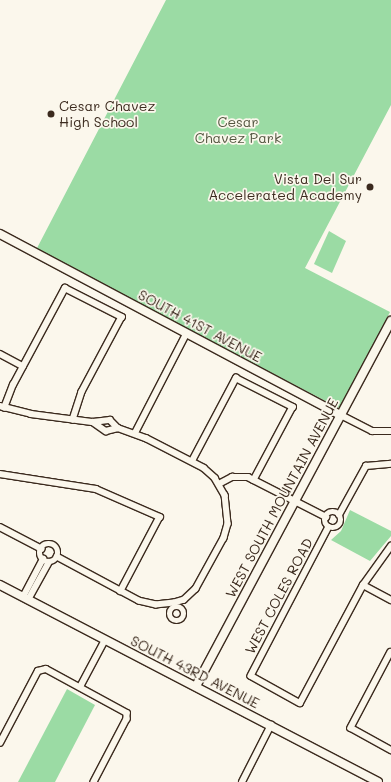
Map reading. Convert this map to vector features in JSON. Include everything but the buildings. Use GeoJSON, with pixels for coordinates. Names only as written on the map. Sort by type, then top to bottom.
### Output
{"type":"FeatureCollection","features":[{"type":"Feature","properties":{"kind":"street","name":"SOUTH 41ST AVENUE"},"geometry":{"type":"LineString","coordinates":[[0,234],[186,334],[342,414],[372,431],[391,431]]}},
{"type":"Feature","properties":{"kind":"street"},"geometry":{"type":"LineString","coordinates":[[26,598],[46,560],[57,557],[148,604],[175,605],[184,600],[196,589],[224,538],[228,524],[227,505],[219,484],[204,468],[192,461],[135,433],[118,428],[110,420],[93,422],[73,420],[2,407],[66,288],[122,317],[82,392],[73,420]]}},
{"type":"Feature","properties":{"kind":"street","name":"WEST SOUTH MOUNTAIN AVENUE"},"geometry":{"type":"LineString","coordinates":[[196,686],[391,321]]}},
{"type":"Feature","properties":{"kind":"street"},"geometry":{"type":"LineString","coordinates":[[135,433],[186,334]]}},
{"type":"Feature","properties":{"kind":"street"},"geometry":{"type":"LineString","coordinates":[[0,354],[23,366]]}},
{"type":"Feature","properties":{"kind":"street"},"geometry":{"type":"LineString","coordinates":[[192,461],[236,378],[293,408],[254,480]]}},
{"type":"Feature","properties":{"kind":"street"},"geometry":{"type":"LineString","coordinates":[[93,422],[106,431],[118,428]]}},
{"type":"Feature","properties":{"kind":"street","name":"WEST COLES ROAD"},"geometry":{"type":"LineString","coordinates":[[329,527],[338,526],[341,520],[339,515],[366,466],[391,464]]}},
{"type":"Feature","properties":{"kind":"street"},"geometry":{"type":"LineString","coordinates":[[0,474],[96,489],[160,517],[121,591]]}},
{"type":"Feature","properties":{"kind":"street"},"geometry":{"type":"LineString","coordinates":[[219,484],[236,476],[254,480],[296,500],[326,517],[332,512],[339,515]]}},
{"type":"Feature","properties":{"kind":"street","name":"WEST COLES ROAD"},"geometry":{"type":"LineString","coordinates":[[326,517],[326,524],[329,527]]}},
{"type":"Feature","properties":{"kind":"street"},"geometry":{"type":"LineString","coordinates":[[0,527],[42,549],[46,560]]}},
{"type":"Feature","properties":{"kind":"street","name":"WEST COLES ROAD"},"geometry":{"type":"LineString","coordinates":[[329,527],[251,676],[300,703],[363,585]]}},
{"type":"Feature","properties":{"kind":"street"},"geometry":{"type":"LineString","coordinates":[[42,549],[48,545],[54,546],[57,550],[57,557]]}},
{"type":"Feature","properties":{"kind":"street"},"geometry":{"type":"LineString","coordinates":[[391,546],[363,585],[391,600]]}},
{"type":"Feature","properties":{"kind":"street","name":"SOUTH 43RD AVENUE"},"geometry":{"type":"LineString","coordinates":[[0,585],[271,725],[369,780],[378,782]]}},
{"type":"Feature","properties":{"kind":"street"},"geometry":{"type":"LineString","coordinates":[[80,687],[105,640]]}},
{"type":"Feature","properties":{"kind":"street"},"geometry":{"type":"LineString","coordinates":[[391,652],[350,728],[391,750]]}},
{"type":"Feature","properties":{"kind":"street"},"geometry":{"type":"LineString","coordinates":[[0,743],[41,668],[126,711],[128,715],[94,782]]}},
{"type":"Feature","properties":{"kind":"street"},"geometry":{"type":"LineString","coordinates":[[242,782],[271,725]]}},
{"type":"Feature","properties":{"kind":"green space","name":"Cesar Chavez Park"},"geometry":{"type":"Polygon","coordinates":[[[166,0],[391,0],[391,105],[305,268],[390,312],[339,408],[36,250],[166,0]]]}},
{"type":"Feature","properties":{"kind":"green space"},"geometry":{"type":"Polygon","coordinates":[[[329,231],[346,241],[332,273],[314,264],[329,231]]]}},
{"type":"Feature","properties":{"kind":"green space"},"geometry":{"type":"Polygon","coordinates":[[[350,510],[391,531],[391,536],[370,561],[331,540],[341,531],[350,510]]]}},
{"type":"Feature","properties":{"kind":"green space"},"geometry":{"type":"Polygon","coordinates":[[[67,689],[95,705],[55,782],[18,782],[67,689]]]}},
{"type":"Feature","properties":{"kind":"place","name":"Cesar Chavez High School"},"geometry":{"type":"Point","coordinates":[51,114]}},
{"type":"Feature","properties":{"kind":"place","name":"Vista Del Sur Accelerated Academy"},"geometry":{"type":"Point","coordinates":[370,187]}}]}
